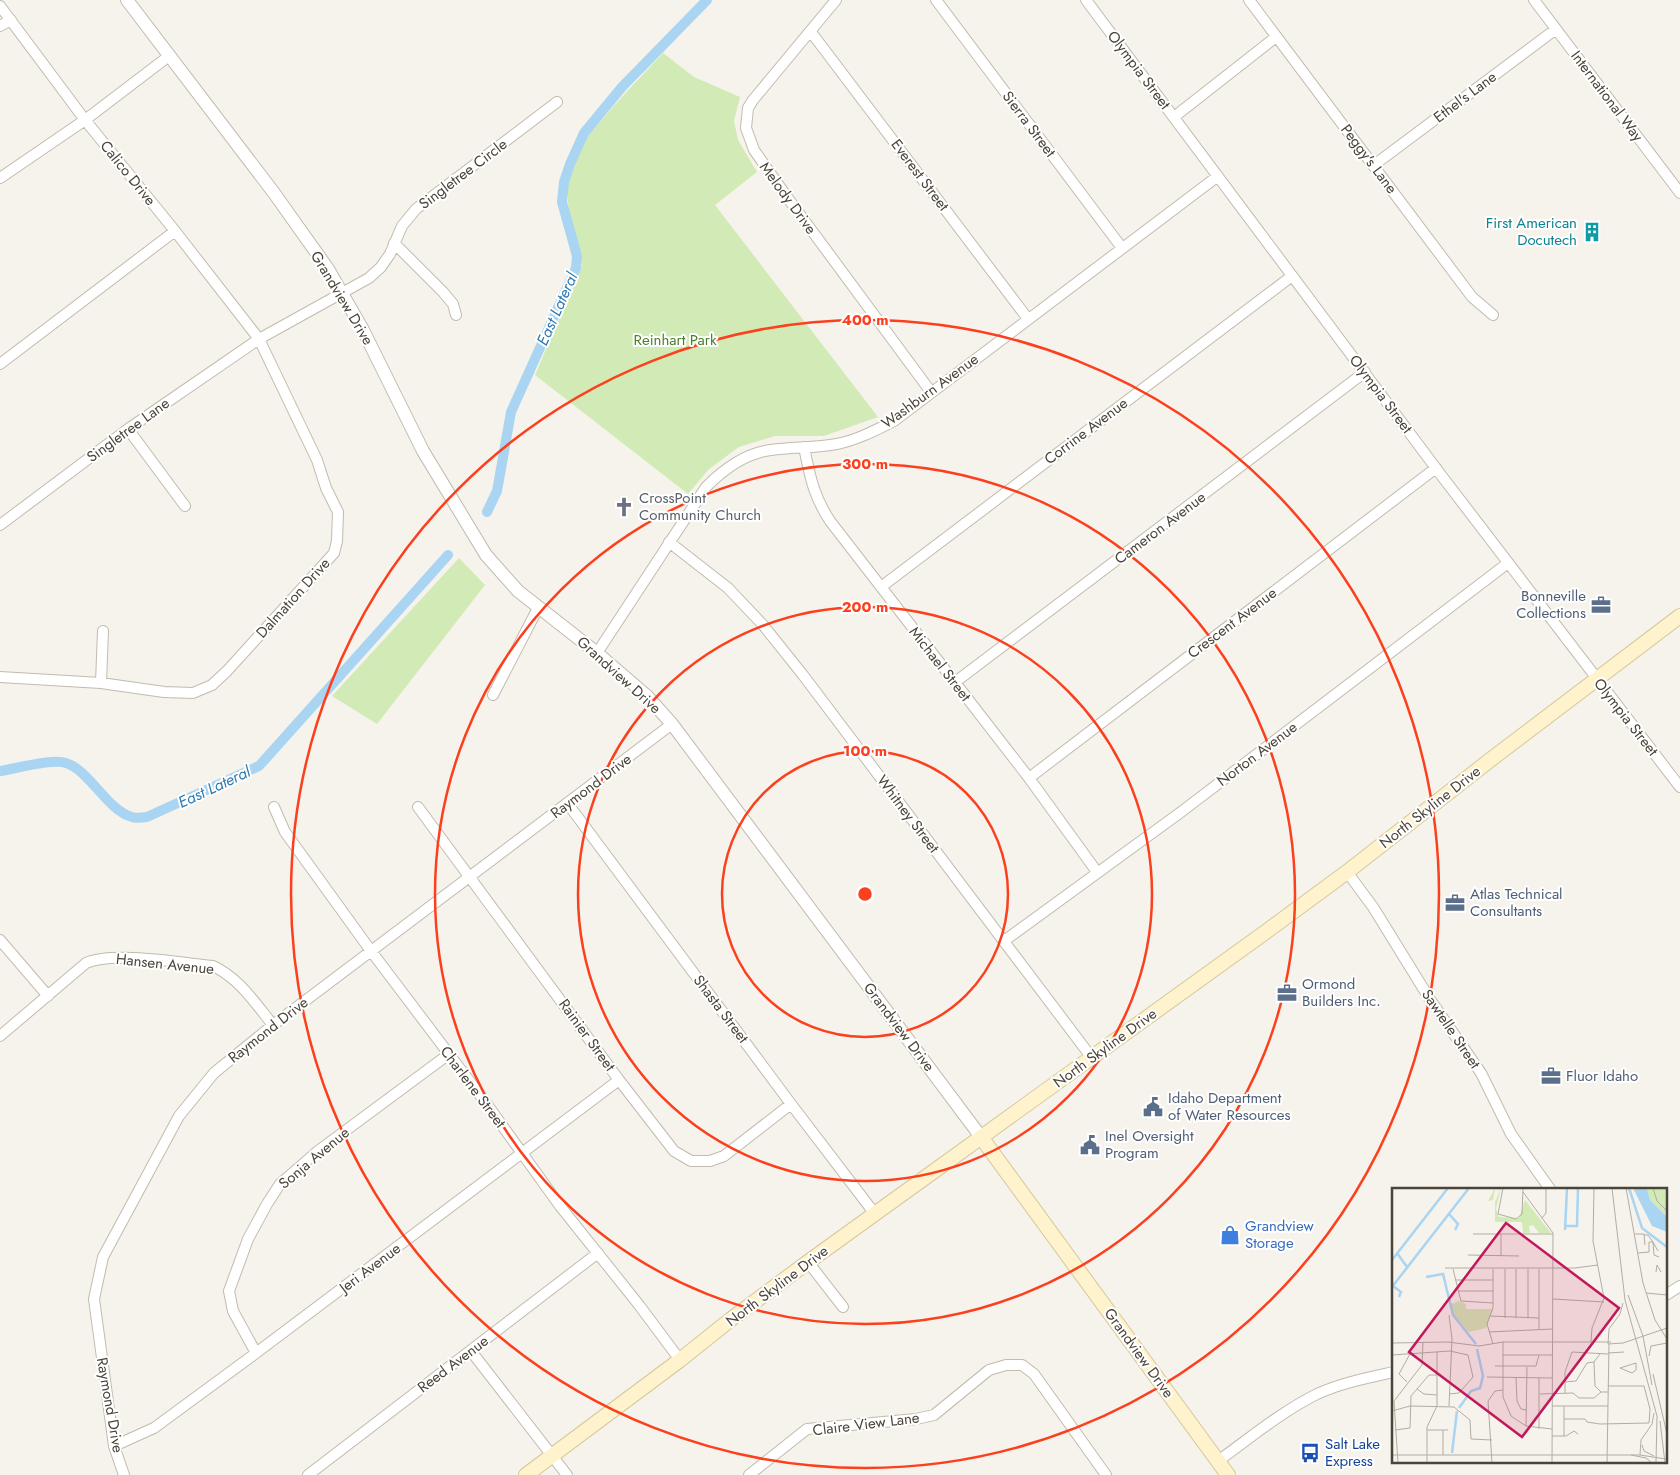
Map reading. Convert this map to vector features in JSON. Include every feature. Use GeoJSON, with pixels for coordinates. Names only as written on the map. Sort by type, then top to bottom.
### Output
{"type":"FeatureCollection","features":[{"type":"Feature","properties":{"kind":"main road","name":"North Skyline Drive"},"geometry":{"type":"LineString","coordinates":[[526,1475],[808,1262],[1347,872],[1494,757],[1680,616]]}},
{"type":"Feature","properties":{"kind":"main road","name":"Grandview Drive"},"geometry":{"type":"LineString","coordinates":[[981,1138],[1228,1475]]}},
{"type":"Feature","properties":{"kind":"street","name":"Grandview Drive"},"geometry":{"type":"LineString","coordinates":[[126,0],[274,193],[343,293],[364,330],[423,451],[456,508],[491,561],[518,591],[597,653],[647,696],[672,724],[981,1138]]}},
{"type":"Feature","properties":{"kind":"street","name":"Melody Drive"},"geometry":{"type":"LineString","coordinates":[[836,0],[753,100],[748,108],[746,128],[748,138],[754,150],[787,197],[931,392]]}},
{"type":"Feature","properties":{"kind":"street","name":"Sierra Street"},"geometry":{"type":"LineString","coordinates":[[936,0],[1122,248]]}},
{"type":"Feature","properties":{"kind":"street","name":"Olympia Street"},"geometry":{"type":"LineString","coordinates":[[1086,0],[1436,468],[1680,787]]}},
{"type":"Feature","properties":{"kind":"street","name":"Peggy's Lane"},"geometry":{"type":"LineString","coordinates":[[1249,0],[1472,297],[1493,315]]}},
{"type":"Feature","properties":{"kind":"street","name":"International Way"},"geometry":{"type":"LineString","coordinates":[[1534,0],[1680,193]]}},
{"type":"Feature","properties":{"kind":"street","name":"Calico Drive"},"geometry":{"type":"LineString","coordinates":[[0,6],[85,120],[259,339]]}},
{"type":"Feature","properties":{"kind":"street"},"geometry":{"type":"LineString","coordinates":[[0,26],[11,20]]}},
{"type":"Feature","properties":{"kind":"street","name":"Ethel's Lane"},"geometry":{"type":"LineString","coordinates":[[1374,165],[1556,29]]}},
{"type":"Feature","properties":{"kind":"street","name":"Everest Street"},"geometry":{"type":"LineString","coordinates":[[811,32],[1028,319]]}},
{"type":"Feature","properties":{"kind":"street"},"geometry":{"type":"LineString","coordinates":[[1174,118],[1276,37]]}},
{"type":"Feature","properties":{"kind":"street"},"geometry":{"type":"LineString","coordinates":[[0,178],[85,120],[169,56]]}},
{"type":"Feature","properties":{"kind":"street","name":"Singletree Circle"},"geometry":{"type":"LineString","coordinates":[[259,339],[369,278],[381,267],[391,253],[402,226],[416,209],[557,102]]}},
{"type":"Feature","properties":{"kind":"street","name":"Washburn Avenue"},"geometry":{"type":"LineString","coordinates":[[597,653],[706,487],[732,465],[752,455],[770,450],[837,444],[872,432],[894,421],[1218,176]]}},
{"type":"Feature","properties":{"kind":"street"},"geometry":{"type":"LineString","coordinates":[[0,364],[175,231]]}},
{"type":"Feature","properties":{"kind":"street"},"geometry":{"type":"LineString","coordinates":[[394,243],[443,292],[453,304],[456,315]]}},
{"type":"Feature","properties":{"kind":"street","name":"Corrine Avenue"},"geometry":{"type":"LineString","coordinates":[[881,587],[1292,276]]}},
{"type":"Feature","properties":{"kind":"street","name":"Singletree Lane"},"geometry":{"type":"LineString","coordinates":[[0,525],[128,429],[259,339]]}},
{"type":"Feature","properties":{"kind":"street","name":"Dalmation Drive"},"geometry":{"type":"LineString","coordinates":[[0,677],[101,683],[164,692],[193,693],[212,685],[227,671],[334,553],[337,542],[338,512],[326,488],[313,452],[259,339]]}},
{"type":"Feature","properties":{"kind":"street","name":"Cameron Avenue"},"geometry":{"type":"LineString","coordinates":[[954,683],[1365,372]]}},
{"type":"Feature","properties":{"kind":"street"},"geometry":{"type":"LineString","coordinates":[[128,429],[185,506]]}},
{"type":"Feature","properties":{"kind":"street","name":"Michael Street"},"geometry":{"type":"LineString","coordinates":[[804,447],[812,487],[830,521],[1029,778],[1097,872]]}},
{"type":"Feature","properties":{"kind":"street","name":"Crescent Avenue"},"geometry":{"type":"LineString","coordinates":[[1029,778],[1436,468]]}},
{"type":"Feature","properties":{"kind":"street","name":"Whitney Street"},"geometry":{"type":"LineString","coordinates":[[669,542],[728,588],[763,625],[803,675],[1092,1058]]}},
{"type":"Feature","properties":{"kind":"street","name":"Norton Avenue"},"geometry":{"type":"LineString","coordinates":[[1004,941],[1181,812],[1508,563]]}},
{"type":"Feature","properties":{"kind":"street"},"geometry":{"type":"LineString","coordinates":[[493,695],[538,608]]}},
{"type":"Feature","properties":{"kind":"street"},"geometry":{"type":"LineString","coordinates":[[101,683],[103,631]]}},
{"type":"Feature","properties":{"kind":"street","name":"Raymond Drive"},"geometry":{"type":"LineString","coordinates":[[124,1475],[114,1446],[94,1299],[103,1257],[179,1116],[214,1073],[273,1025],[672,724]]}},
{"type":"Feature","properties":{"kind":"street","name":"Shasta Street"},"geometry":{"type":"LineString","coordinates":[[568,804],[875,1214]]}},
{"type":"Feature","properties":{"kind":"street","name":"Charlene Street"},"geometry":{"type":"LineString","coordinates":[[274,807],[285,832],[371,951],[680,1360]]}},
{"type":"Feature","properties":{"kind":"street","name":"Rainier Street"},"geometry":{"type":"LineString","coordinates":[[418,807],[619,1080],[674,1151],[692,1161],[710,1160],[724,1156],[791,1104]]}},
{"type":"Feature","properties":{"kind":"street","name":"Sawtelle Street"},"geometry":{"type":"LineString","coordinates":[[1347,872],[1373,907],[1431,1001],[1481,1073],[1511,1134],[1549,1188]]}},
{"type":"Feature","properties":{"kind":"street"},"geometry":{"type":"LineString","coordinates":[[0,940],[48,996]]}},
{"type":"Feature","properties":{"kind":"street","name":"Hansen Avenue"},"geometry":{"type":"LineString","coordinates":[[0,1036],[86,963],[94,959],[117,957],[213,966],[224,971],[235,980],[273,1025]]}},
{"type":"Feature","properties":{"kind":"street","name":"Sonja Avenue"},"geometry":{"type":"LineString","coordinates":[[256,1353],[233,1311],[229,1291],[248,1239],[267,1204],[280,1184],[318,1151],[448,1054]]}},
{"type":"Feature","properties":{"kind":"street","name":"Jeri Avenue"},"geometry":{"type":"LineString","coordinates":[[114,1446],[154,1428],[619,1080]]}},
{"type":"Feature","properties":{"kind":"street","name":"Reed Avenue"},"geometry":{"type":"LineString","coordinates":[[308,1475],[598,1253]]}},
{"type":"Feature","properties":{"kind":"street"},"geometry":{"type":"LineString","coordinates":[[808,1262],[843,1307]]}},
{"type":"Feature","properties":{"kind":"street"},"geometry":{"type":"LineString","coordinates":[[1668,1294],[1680,1286]]}},
{"type":"Feature","properties":{"kind":"street"},"geometry":{"type":"LineString","coordinates":[[471,1351],[566,1475]]}},
{"type":"Feature","properties":{"kind":"street","name":"Claire View Lane"},"geometry":{"type":"LineString","coordinates":[[749,1475],[808,1430],[916,1419],[934,1415],[989,1370],[1006,1365],[1022,1365],[1034,1374],[1106,1475]]}},
{"type":"Feature","properties":{"kind":"street"},"geometry":{"type":"LineString","coordinates":[[1218,1461],[1282,1414],[1317,1394],[1347,1382],[1392,1372]]}},
{"type":"Feature","properties":{"kind":"green space","name":"Reinhart Park"},"geometry":{"type":"Polygon","coordinates":[[[663,53],[694,77],[740,97],[734,121],[738,140],[757,172],[715,205],[878,417],[824,436],[775,436],[739,447],[709,469],[688,494],[535,375],[582,265],[569,212],[567,189],[577,148],[663,53]]]}},
{"type":"Feature","properties":{"kind":"green space"},"geometry":{"type":"Polygon","coordinates":[[[459,558],[485,585],[377,724],[332,696],[459,558]]]}},
{"type":"Feature","properties":{"kind":"waterway","name":"East Lateral"},"geometry":{"type":"LineString","coordinates":[[487,512],[497,491],[511,412],[576,268],[577,256],[562,202],[564,182],[570,164],[584,133],[622,87],[707,0]]}},
{"type":"Feature","properties":{"kind":"waterway","name":"East Lateral"},"geometry":{"type":"LineString","coordinates":[[0,771],[43,763],[66,763],[82,773],[114,807],[123,813],[137,818],[147,817],[259,766],[448,555]]}},
{"type":"Feature","properties":{"kind":"place","name":"First American Docutech"},"geometry":{"type":"Point","coordinates":[1592,232]}},
{"type":"Feature","properties":{"kind":"place","name":"CrossPoint Community Church"},"geometry":{"type":"Point","coordinates":[624,507]}},
{"type":"Feature","properties":{"kind":"place","name":"Bonneville Collections"},"geometry":{"type":"Point","coordinates":[1601,605]}},
{"type":"Feature","properties":{"kind":"place","name":"Atlas Technical Consultants"},"geometry":{"type":"Point","coordinates":[1455,903]}},
{"type":"Feature","properties":{"kind":"place","name":"Ormond Builders Inc."},"geometry":{"type":"Point","coordinates":[1287,993]}},
{"type":"Feature","properties":{"kind":"place","name":"Fluor Idaho"},"geometry":{"type":"Point","coordinates":[1551,1076]}},
{"type":"Feature","properties":{"kind":"place","name":"Idaho Department of Water Resources"},"geometry":{"type":"Point","coordinates":[1153,1107]}},
{"type":"Feature","properties":{"kind":"place","name":"Inel Oversight Program"},"geometry":{"type":"Point","coordinates":[1090,1145]}},
{"type":"Feature","properties":{"kind":"place","name":"Grandview Storage"},"geometry":{"type":"Point","coordinates":[1230,1235]}},
{"type":"Feature","properties":{"kind":"place","name":"Salt Lake Express"},"geometry":{"type":"Point","coordinates":[1310,1453]}}]}
